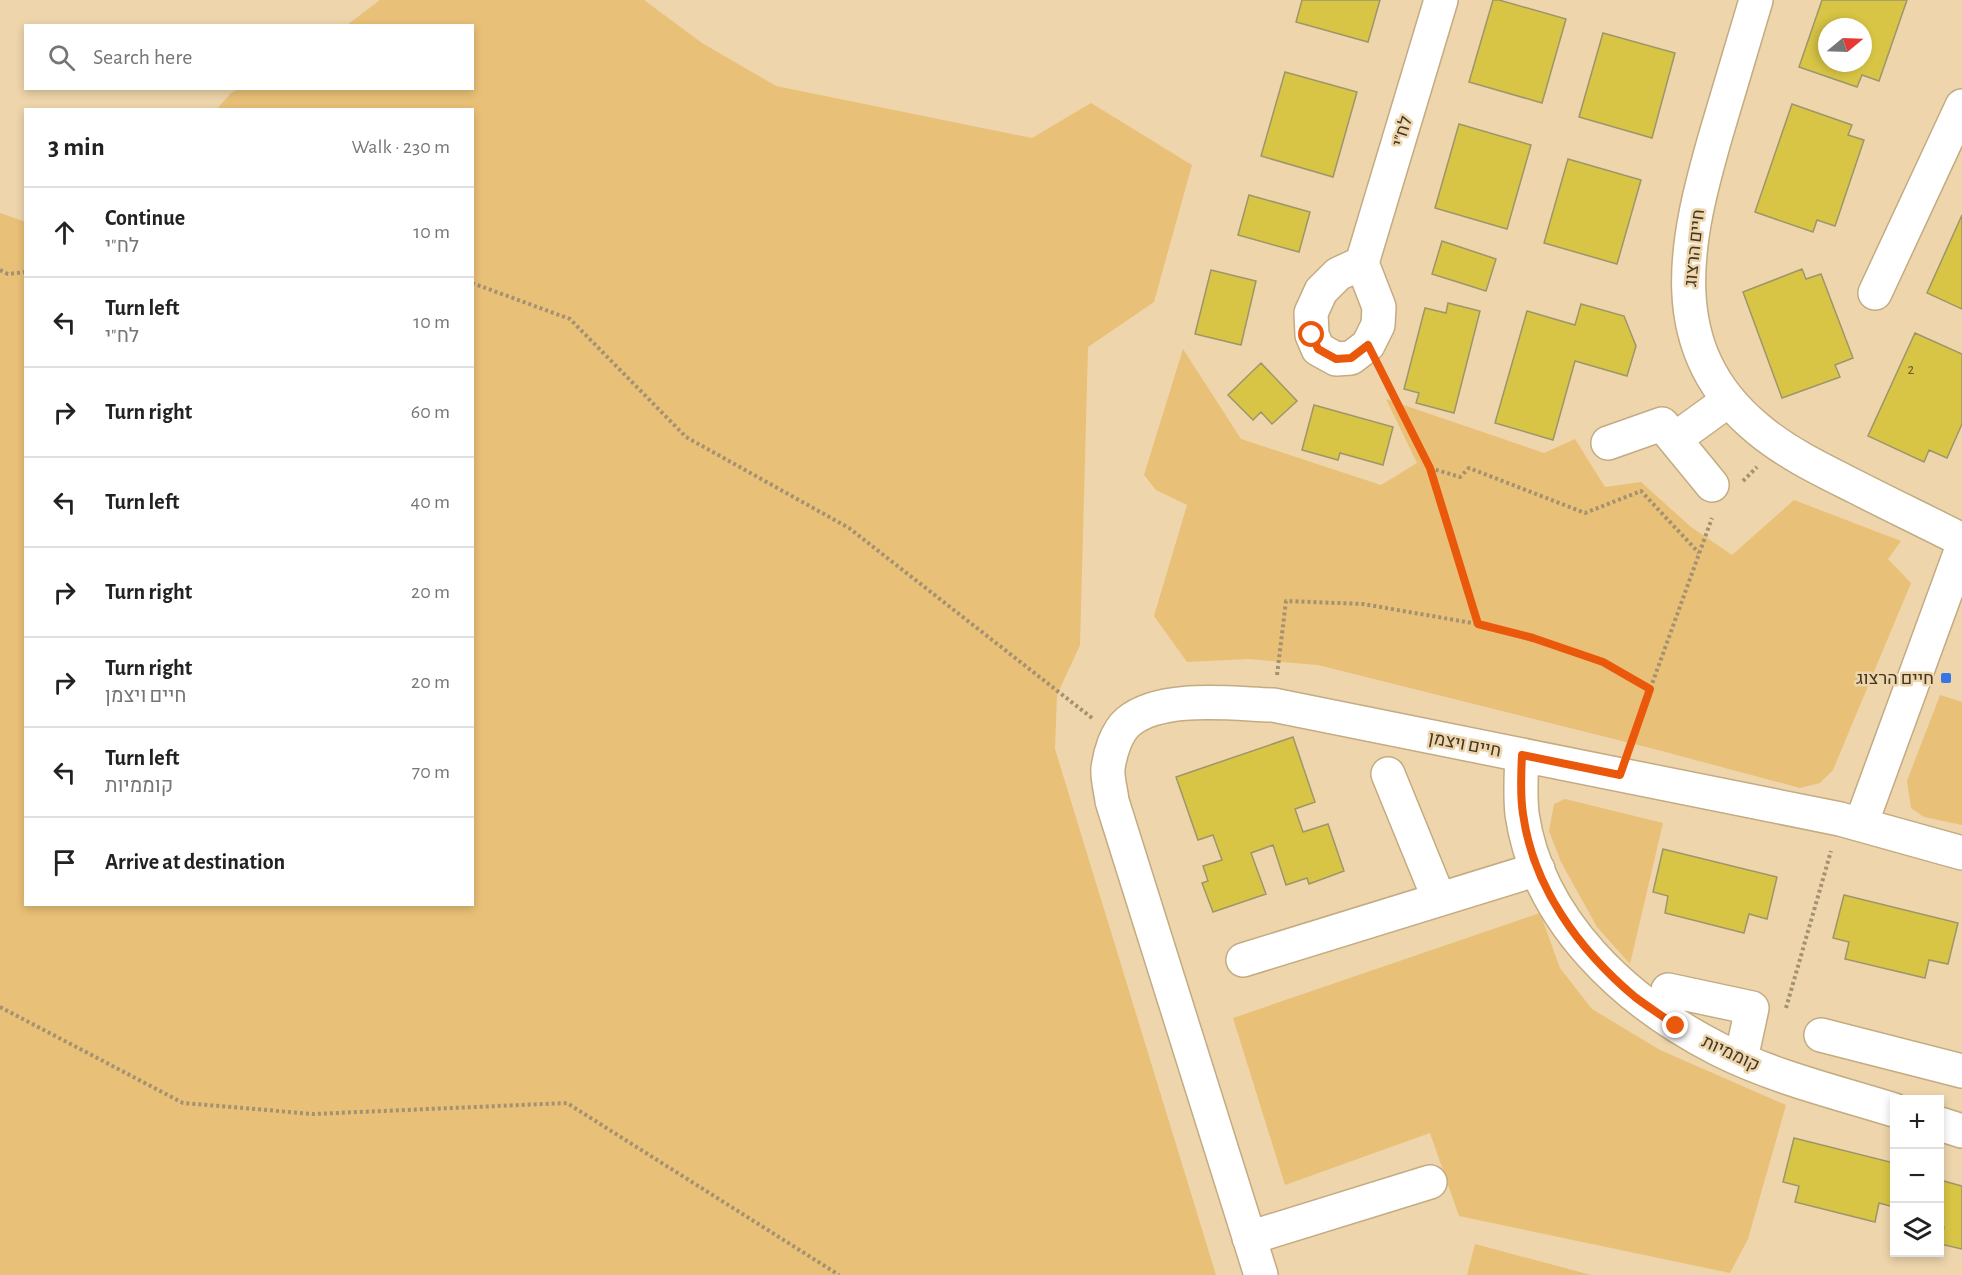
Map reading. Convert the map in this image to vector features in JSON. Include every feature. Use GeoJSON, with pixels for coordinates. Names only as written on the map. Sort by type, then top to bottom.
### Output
{"type":"FeatureCollection","features":[{"type":"Feature","properties":{"kind":"street","name":"לח\"י"},"geometry":{"type":"LineString","coordinates":[[1362,263],[1441,0]]}},
{"type":"Feature","properties":{"kind":"street","name":"חיים הרצוג"},"geometry":{"type":"LineString","coordinates":[[1756,0],[1701,187],[1692,232],[1688,272],[1690,307],[1696,338],[1706,365],[1729,400],[1757,429],[1779,445],[1803,460],[1962,540]]}},
{"type":"Feature","properties":{"kind":"street"},"geometry":{"type":"LineString","coordinates":[[1875,292],[1962,106]]}},
{"type":"Feature","properties":{"kind":"street"},"geometry":{"type":"LineString","coordinates":[[1362,263],[1379,307],[1378,325],[1368,345],[1351,358],[1336,359],[1318,349],[1312,335],[1311,313],[1321,291],[1338,274],[1362,263]]}},
{"type":"Feature","properties":{"kind":"street"},"geometry":{"type":"LineString","coordinates":[[1675,439],[1729,400]]}},
{"type":"Feature","properties":{"kind":"street"},"geometry":{"type":"LineString","coordinates":[[1608,443],[1662,424],[1723,492]]}},
{"type":"Feature","properties":{"kind":"street"},"geometry":{"type":"LineString","coordinates":[[1850,821],[1962,548]]}},
{"type":"Feature","properties":{"kind":"street","name":"חיים ויצמן"},"geometry":{"type":"LineString","coordinates":[[1116,738],[1126,723],[1144,711],[1219,703],[1273,705],[1850,821],[1962,853]]}},
{"type":"Feature","properties":{"kind":"street"},"geometry":{"type":"LineString","coordinates":[[1116,738],[1107,770],[1112,801],[1261,1275]]}},
{"type":"Feature","properties":{"kind":"street","name":"קוממיות"},"geometry":{"type":"LineString","coordinates":[[1522,755],[1522,813],[1532,854],[1548,893],[1572,930],[1601,965],[1636,997],[1676,1026],[1720,1050],[1768,1070],[1890,1109]]}},
{"type":"Feature","properties":{"kind":"street"},"geometry":{"type":"LineString","coordinates":[[1388,774],[1439,899]]}},
{"type":"Feature","properties":{"kind":"street"},"geometry":{"type":"LineString","coordinates":[[1243,960],[1538,869]]}},
{"type":"Feature","properties":{"kind":"street"},"geometry":{"type":"LineString","coordinates":[[1668,990],[1752,1008],[1741,1059]]}},
{"type":"Feature","properties":{"kind":"street"},"geometry":{"type":"LineString","coordinates":[[1821,1035],[1962,1071]]}},
{"type":"Feature","properties":{"kind":"street"},"geometry":{"type":"LineString","coordinates":[[1944,1125],[1962,1131]]}},
{"type":"Feature","properties":{"kind":"street"},"geometry":{"type":"LineString","coordinates":[[1249,1238],[1430,1182]]}},
{"type":"Feature","properties":{"kind":"path"},"geometry":{"type":"LineString","coordinates":[[0,270],[8,274],[24,272]]}},
{"type":"Feature","properties":{"kind":"path"},"geometry":{"type":"LineString","coordinates":[[474,284],[570,319],[686,437],[849,528],[1116,738]]}},
{"type":"Feature","properties":{"kind":"path"},"geometry":{"type":"LineString","coordinates":[[1368,345],[1430,468],[1478,624]]}},
{"type":"Feature","properties":{"kind":"path"},"geometry":{"type":"LineString","coordinates":[[1620,775],[1723,492],[1779,445]]}},
{"type":"Feature","properties":{"kind":"path"},"geometry":{"type":"LineString","coordinates":[[1430,468],[1460,477],[1469,468],[1585,513],[1641,491],[1699,553]]}},
{"type":"Feature","properties":{"kind":"path"},"geometry":{"type":"LineString","coordinates":[[1273,705],[1286,601],[1363,604],[1478,624],[1533,638],[1603,662],[1650,689]]}},
{"type":"Feature","properties":{"kind":"path"},"geometry":{"type":"LineString","coordinates":[[1784,1013],[1850,821]]}},
{"type":"Feature","properties":{"kind":"path"},"geometry":{"type":"LineString","coordinates":[[0,1007],[183,1103],[313,1114],[567,1103],[839,1275]]}},
{"type":"Feature","properties":{"kind":"shaded area"},"geometry":{"type":"Polygon","coordinates":[[[380,0],[644,0],[702,43],[776,86],[1032,138],[1091,103],[1192,165],[1154,302],[1088,347],[1080,645],[1057,695],[1055,749],[1216,1275],[0,1275],[0,213],[24,221],[24,906],[474,906],[474,108],[218,108],[236,90],[474,90],[474,24],[348,24],[380,0]]]}},
{"type":"Feature","properties":{"kind":"shaded area"},"geometry":{"type":"Polygon","coordinates":[[[1183,349],[1241,439],[1381,485],[1417,463],[1386,399],[1544,453],[1575,439],[1605,487],[1641,482],[1691,527],[1732,555],[1794,500],[1901,541],[1888,559],[1911,583],[1833,770],[1820,783],[1800,788],[1318,665],[1248,659],[1187,662],[1154,616],[1187,505],[1156,490],[1144,475],[1183,349]]]}},
{"type":"Feature","properties":{"kind":"shaded area"},"geometry":{"type":"Polygon","coordinates":[[[1940,695],[1962,702],[1962,825],[1924,817],[1911,808],[1907,781],[1940,695]]]}},
{"type":"Feature","properties":{"kind":"shaded area"},"geometry":{"type":"Polygon","coordinates":[[[1565,799],[1663,823],[1630,964],[1597,927],[1561,862],[1549,831],[1554,804],[1565,799]]]}},
{"type":"Feature","properties":{"kind":"shaded area"},"geometry":{"type":"Polygon","coordinates":[[[1540,913],[1560,968],[1592,1009],[1660,1050],[1786,1105],[1748,1239],[1730,1273],[1459,1216],[1430,1133],[1285,1185],[1233,1018],[1540,913]]]}},
{"type":"Feature","properties":{"kind":"shaded area"},"geometry":{"type":"Polygon","coordinates":[[[1475,1244],[1591,1275],[1467,1275],[1475,1244]]]}},
{"type":"Feature","properties":{"kind":"building"},"geometry":{"type":"Polygon","coordinates":[[[1302,0],[1380,0],[1368,42],[1296,22],[1302,0]]]}},
{"type":"Feature","properties":{"kind":"building"},"geometry":{"type":"Polygon","coordinates":[[[1493,0],[1566,19],[1542,103],[1469,82],[1493,0]]]}},
{"type":"Feature","properties":{"kind":"building"},"geometry":{"type":"Polygon","coordinates":[[[1822,0],[1907,0],[1879,81],[1862,75],[1857,87],[1799,67],[1822,0]]]}},
{"type":"Feature","properties":{"kind":"building"},"geometry":{"type":"Polygon","coordinates":[[[1603,33],[1675,53],[1652,138],[1579,117],[1603,33]]]}},
{"type":"Feature","properties":{"kind":"building"},"geometry":{"type":"Polygon","coordinates":[[[1285,72],[1357,92],[1333,177],[1261,156],[1285,72]]]}},
{"type":"Feature","properties":{"kind":"building"},"geometry":{"type":"Polygon","coordinates":[[[1792,104],[1852,125],[1848,135],[1864,140],[1835,226],[1817,220],[1813,232],[1755,212],[1792,104]]]}},
{"type":"Feature","properties":{"kind":"building"},"geometry":{"type":"Polygon","coordinates":[[[1459,124],[1531,145],[1507,229],[1435,208],[1459,124]]]}},
{"type":"Feature","properties":{"kind":"building"},"geometry":{"type":"Polygon","coordinates":[[[1568,159],[1641,180],[1617,264],[1544,243],[1568,159]]]}},
{"type":"Feature","properties":{"kind":"building"},"geometry":{"type":"Polygon","coordinates":[[[1249,195],[1310,212],[1299,252],[1238,235],[1249,195]]]}},
{"type":"Feature","properties":{"kind":"building"},"geometry":{"type":"Polygon","coordinates":[[[1962,215],[1962,309],[1927,293],[1962,215]]]}},
{"type":"Feature","properties":{"kind":"building"},"geometry":{"type":"Polygon","coordinates":[[[1442,241],[1496,259],[1486,291],[1432,274],[1442,241]]]}},
{"type":"Feature","properties":{"kind":"building"},"geometry":{"type":"Polygon","coordinates":[[[1802,269],[1806,279],[1821,274],[1853,358],[1835,365],[1840,377],[1782,398],[1743,292],[1802,269]]]}},
{"type":"Feature","properties":{"kind":"building"},"geometry":{"type":"Polygon","coordinates":[[[1211,270],[1256,281],[1241,345],[1195,334],[1211,270]]]}},
{"type":"Feature","properties":{"kind":"building"},"geometry":{"type":"Polygon","coordinates":[[[1448,303],[1480,311],[1454,413],[1416,403],[1419,393],[1404,389],[1425,308],[1446,313],[1448,303]]]}},
{"type":"Feature","properties":{"kind":"building"},"geometry":{"type":"Polygon","coordinates":[[[1581,304],[1624,316],[1636,346],[1627,376],[1575,361],[1553,440],[1495,423],[1527,311],[1575,325],[1581,304]]]}},
{"type":"Feature","properties":{"kind":"building"},"geometry":{"type":"Polygon","coordinates":[[[1915,333],[1962,354],[1962,424],[1947,458],[1929,450],[1924,462],[1868,436],[1915,333]]]}},
{"type":"Feature","properties":{"kind":"building"},"geometry":{"type":"Polygon","coordinates":[[[1261,363],[1297,401],[1272,424],[1261,412],[1253,420],[1228,395],[1261,363]]]}},
{"type":"Feature","properties":{"kind":"building"},"geometry":{"type":"Polygon","coordinates":[[[1314,405],[1393,427],[1383,465],[1340,453],[1338,460],[1302,450],[1314,405]]]}},
{"type":"Feature","properties":{"kind":"building"},"geometry":{"type":"Polygon","coordinates":[[[1293,737],[1315,802],[1295,809],[1303,832],[1328,824],[1344,871],[1309,884],[1307,878],[1286,885],[1273,845],[1251,853],[1266,894],[1213,912],[1202,883],[1208,881],[1203,866],[1222,860],[1213,835],[1198,840],[1176,777],[1293,737]]]}},
{"type":"Feature","properties":{"kind":"building"},"geometry":{"type":"Polygon","coordinates":[[[1663,849],[1777,877],[1767,919],[1749,914],[1744,933],[1665,913],[1668,896],[1653,892],[1663,849]]]}},
{"type":"Feature","properties":{"kind":"building"},"geometry":{"type":"Polygon","coordinates":[[[1844,895],[1958,923],[1948,964],[1929,960],[1925,978],[1845,959],[1849,942],[1833,938],[1844,895]]]}},
{"type":"Feature","properties":{"kind":"building"},"geometry":{"type":"Polygon","coordinates":[[[1794,1138],[1890,1162],[1890,1206],[1879,1203],[1875,1222],[1795,1202],[1799,1186],[1783,1182],[1794,1138]]]}},
{"type":"Feature","properties":{"kind":"building"},"geometry":{"type":"Polygon","coordinates":[[[1944,1181],[1962,1186],[1962,1249],[1944,1245],[1944,1181]]]}},
{"type":"Feature","properties":{"kind":"place","name":"חיים הרצוג"},"geometry":{"type":"Point","coordinates":[1946,678]}},
{"type":"Feature","properties":{"kind":"route"},"geometry":{"type":"LineString","coordinates":[[1312,335],[1318,349],[1336,359],[1351,358],[1368,345],[1430,468],[1478,624],[1533,638],[1603,662],[1650,689],[1620,775],[1522,755],[1522,813],[1532,854],[1548,893],[1572,930],[1601,965],[1636,997],[1676,1026]]}}]}
